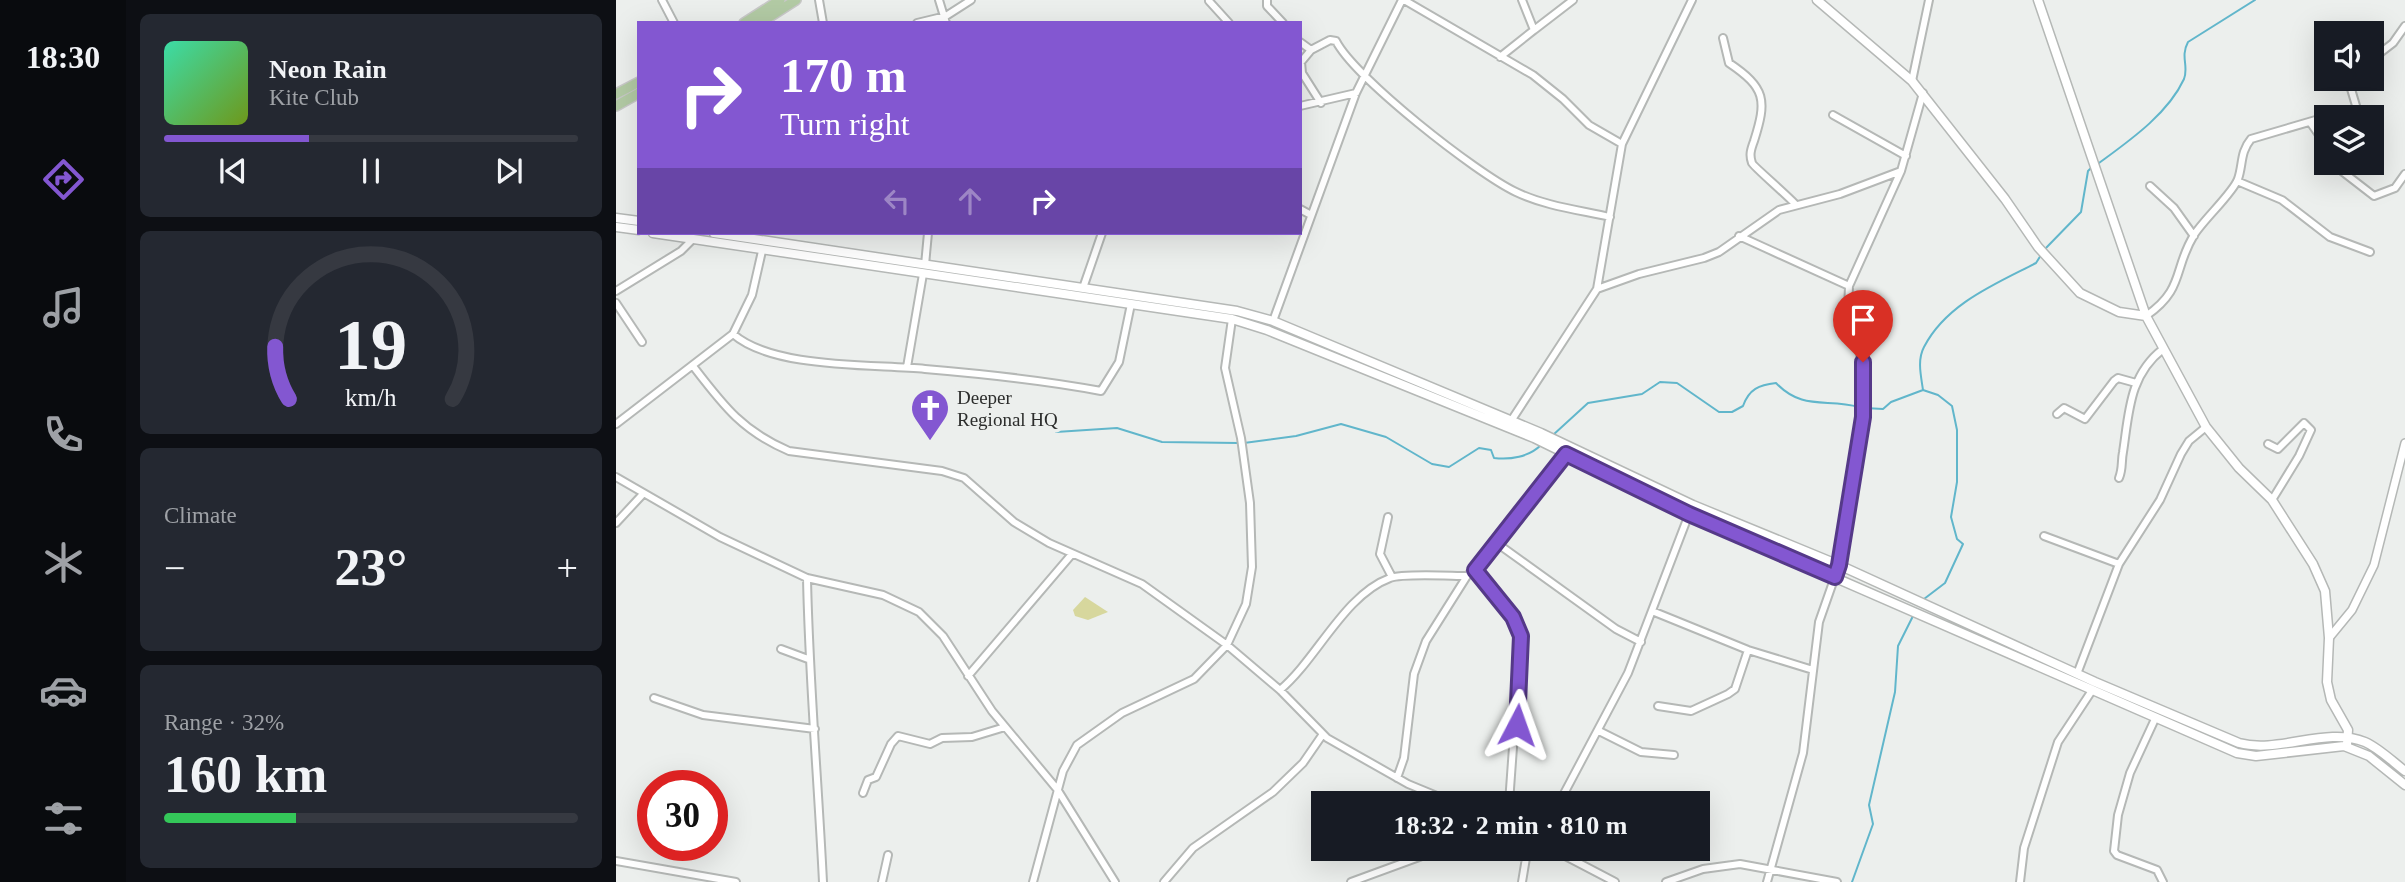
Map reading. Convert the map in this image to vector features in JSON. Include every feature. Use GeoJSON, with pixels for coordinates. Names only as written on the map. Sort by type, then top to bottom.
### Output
{"type":"FeatureCollection","features":[{"type":"Feature","properties":{"kind":"main road"},"geometry":{"type":"LineString","coordinates":[[747,21],[780,0]]}},
{"type":"Feature","properties":{"kind":"main road"},"geometry":{"type":"LineString","coordinates":[[763,21],[796,0]]}},
{"type":"Feature","properties":{"kind":"main road"},"geometry":{"type":"LineString","coordinates":[[1817,0],[1923,93],[2038,247],[2080,293],[2119,312],[2146,316]]}},
{"type":"Feature","properties":{"kind":"main road"},"geometry":{"type":"LineString","coordinates":[[2038,0],[2146,316],[2206,427],[2239,468],[2272,500],[2299,540],[2321,582],[2325,592],[2329,638],[2326,682],[2331,700],[2348,730],[2347,743]]}},
{"type":"Feature","properties":{"kind":"main road"},"geometry":{"type":"LineString","coordinates":[[616,94],[637,83]]}},
{"type":"Feature","properties":{"kind":"main road"},"geometry":{"type":"LineString","coordinates":[[616,106],[637,94]]}},
{"type":"Feature","properties":{"kind":"main road"},"geometry":{"type":"LineString","coordinates":[[616,218],[637,221]]}},
{"type":"Feature","properties":{"kind":"main road"},"geometry":{"type":"LineString","coordinates":[[616,227],[637,230]]}},
{"type":"Feature","properties":{"kind":"main road"},"geometry":{"type":"LineString","coordinates":[[664,235],[1232,319],[1267,330],[1389,382],[1538,435]]}},
{"type":"Feature","properties":{"kind":"main road"},"geometry":{"type":"LineString","coordinates":[[742,235],[772,237],[854,254],[1237,311],[1273,321],[1511,421],[1689,514],[1902,605],[2091,692],[2134,704],[2249,746],[2347,743],[2372,746],[2405,771]]}},
{"type":"Feature","properties":{"kind":"main road"},"geometry":{"type":"LineString","coordinates":[[853,264],[854,254]]}},
{"type":"Feature","properties":{"kind":"main road"},"geometry":{"type":"LineString","coordinates":[[1018,289],[1019,279]]}},
{"type":"Feature","properties":{"kind":"main road"},"geometry":{"type":"LineString","coordinates":[[1389,382],[1393,372]]}},
{"type":"Feature","properties":{"kind":"main road"},"geometry":{"type":"LineString","coordinates":[[1557,446],[1566,454],[1839,565],[2077,674],[2134,704],[2155,719],[2247,756],[2347,743],[2369,756],[2405,785]]}},
{"type":"Feature","properties":{"kind":"street"},"geometry":{"type":"LineString","coordinates":[[662,0],[673,21]]}},
{"type":"Feature","properties":{"kind":"street"},"geometry":{"type":"LineString","coordinates":[[819,0],[823,21]]}},
{"type":"Feature","properties":{"kind":"street"},"geometry":{"type":"LineString","coordinates":[[939,0],[946,19],[971,0]]}},
{"type":"Feature","properties":{"kind":"street"},"geometry":{"type":"LineString","coordinates":[[1266,0],[1267,6],[1281,21]]}},
{"type":"Feature","properties":{"kind":"street"},"geometry":{"type":"LineString","coordinates":[[1273,321],[1356,93],[1403,0],[1533,75],[1589,125],[1622,144]]}},
{"type":"Feature","properties":{"kind":"street"},"geometry":{"type":"LineString","coordinates":[[1522,0],[1534,30]]}},
{"type":"Feature","properties":{"kind":"street"},"geometry":{"type":"LineString","coordinates":[[1500,57],[1573,0]]}},
{"type":"Feature","properties":{"kind":"street"},"geometry":{"type":"LineString","coordinates":[[1511,421],[1597,289],[1622,144],[1692,0]]}},
{"type":"Feature","properties":{"kind":"street"},"geometry":{"type":"LineString","coordinates":[[1912,81],[1923,17],[1929,0]]}},
{"type":"Feature","properties":{"kind":"street"},"geometry":{"type":"LineString","coordinates":[[1209,1],[1227,21]]}},
{"type":"Feature","properties":{"kind":"street"},"geometry":{"type":"LineString","coordinates":[[2384,50],[2393,43],[2405,26]]}},
{"type":"Feature","properties":{"kind":"street"},"geometry":{"type":"LineString","coordinates":[[1723,38],[1729,63],[1751,78],[1759,89],[1763,104],[1750,153],[1751,162],[1795,204]]}},
{"type":"Feature","properties":{"kind":"street"},"geometry":{"type":"LineString","coordinates":[[1302,61],[1311,50],[1331,40],[1336,41],[1365,77],[1477,170],[1517,192],[1552,205],[1610,217]]}},
{"type":"Feature","properties":{"kind":"street"},"geometry":{"type":"LineString","coordinates":[[1302,43],[1311,50]]}},
{"type":"Feature","properties":{"kind":"street"},"geometry":{"type":"LineString","coordinates":[[1302,75],[1321,103]]}},
{"type":"Feature","properties":{"kind":"street"},"geometry":{"type":"LineString","coordinates":[[1302,106],[1356,93]]}},
{"type":"Feature","properties":{"kind":"street"},"geometry":{"type":"LineString","coordinates":[[1767,882],[1803,752],[1819,622],[1839,565],[1863,417],[1863,362],[1848,310],[1849,286],[1901,171],[1923,93]]}},
{"type":"Feature","properties":{"kind":"street"},"geometry":{"type":"LineString","coordinates":[[1833,115],[1906,156]]}},
{"type":"Feature","properties":{"kind":"street"},"geometry":{"type":"LineString","coordinates":[[2146,316],[2164,304],[2174,291],[2194,236],[2237,181],[2242,153],[2251,139],[2314,121]]}},
{"type":"Feature","properties":{"kind":"street"},"geometry":{"type":"LineString","coordinates":[[2310,122],[2314,128]]}},
{"type":"Feature","properties":{"kind":"street"},"geometry":{"type":"LineString","coordinates":[[1597,289],[1639,274],[1704,258],[1719,252],[1758,222],[1795,204],[1840,194],[1901,171]]}},
{"type":"Feature","properties":{"kind":"street"},"geometry":{"type":"LineString","coordinates":[[2347,175],[2374,197],[2395,188],[2405,174]]}},
{"type":"Feature","properties":{"kind":"street"},"geometry":{"type":"LineString","coordinates":[[2237,181],[2282,200],[2330,237],[2370,252]]}},
{"type":"Feature","properties":{"kind":"street"},"geometry":{"type":"LineString","coordinates":[[2150,186],[2174,208],[2194,236]]}},
{"type":"Feature","properties":{"kind":"street"},"geometry":{"type":"LineString","coordinates":[[1302,210],[1311,215]]}},
{"type":"Feature","properties":{"kind":"street"},"geometry":{"type":"LineString","coordinates":[[925,265],[928,235]]}},
{"type":"Feature","properties":{"kind":"street"},"geometry":{"type":"LineString","coordinates":[[1083,288],[1101,235]]}},
{"type":"Feature","properties":{"kind":"street"},"geometry":{"type":"LineString","coordinates":[[1740,236],[1849,286]]}},
{"type":"Feature","properties":{"kind":"street"},"geometry":{"type":"LineString","coordinates":[[616,292],[681,251],[692,240]]}},
{"type":"Feature","properties":{"kind":"street"},"geometry":{"type":"LineString","coordinates":[[616,424],[733,334],[752,295],[762,251]]}},
{"type":"Feature","properties":{"kind":"street"},"geometry":{"type":"LineString","coordinates":[[907,367],[923,274]]}},
{"type":"Feature","properties":{"kind":"street"},"geometry":{"type":"LineString","coordinates":[[616,303],[642,342]]}},
{"type":"Feature","properties":{"kind":"street"},"geometry":{"type":"LineString","coordinates":[[733,334],[754,349],[838,364],[907,367],[1101,391],[1119,362],[1131,304]]}},
{"type":"Feature","properties":{"kind":"street"},"geometry":{"type":"LineString","coordinates":[[1033,882],[1057,789],[1069,755],[1086,738],[1122,713],[1188,684],[1227,645],[1247,604],[1252,567],[1250,503],[1241,439],[1226,380],[1232,319]]}},
{"type":"Feature","properties":{"kind":"street"},"geometry":{"type":"LineString","coordinates":[[2119,478],[2123,468],[2122,454],[2136,383],[2149,360],[2163,349]]}},
{"type":"Feature","properties":{"kind":"street"},"geometry":{"type":"LineString","coordinates":[[693,366],[737,422],[770,443],[803,455],[942,471],[964,478],[1014,522],[1072,555],[1142,584],[1227,645],[1280,690],[1323,734],[1397,778],[1427,791]]}},
{"type":"Feature","properties":{"kind":"street"},"geometry":{"type":"LineString","coordinates":[[2057,414],[2064,408],[2085,419],[2113,381],[2118,378],[2136,383]]}},
{"type":"Feature","properties":{"kind":"street"},"geometry":{"type":"LineString","coordinates":[[2268,443],[2278,449],[2304,423],[2311,430],[2299,456],[2272,500]]}},
{"type":"Feature","properties":{"kind":"street"},"geometry":{"type":"LineString","coordinates":[[2077,674],[2119,564],[2160,500],[2180,454],[2189,441],[2206,427]]}},
{"type":"Feature","properties":{"kind":"street"},"geometry":{"type":"LineString","coordinates":[[2329,638],[2352,610],[2374,565],[2405,443]]}},
{"type":"Feature","properties":{"kind":"street"},"geometry":{"type":"LineString","coordinates":[[1397,778],[1404,758],[1417,661],[1426,641],[1467,576],[1498,544],[1566,454]]}},
{"type":"Feature","properties":{"kind":"street"},"geometry":{"type":"LineString","coordinates":[[616,477],[642,495],[720,537],[807,578],[905,603],[943,636],[1005,727],[1057,789],[1115,882]]}},
{"type":"Feature","properties":{"kind":"street"},"geometry":{"type":"LineString","coordinates":[[616,523],[642,495]]}},
{"type":"Feature","properties":{"kind":"street"},"geometry":{"type":"LineString","coordinates":[[1566,791],[1600,732],[1642,642],[1689,514]]}},
{"type":"Feature","properties":{"kind":"street"},"geometry":{"type":"LineString","coordinates":[[1388,517],[1380,554],[1392,577]]}},
{"type":"Feature","properties":{"kind":"street"},"geometry":{"type":"LineString","coordinates":[[2044,536],[2119,564]]}},
{"type":"Feature","properties":{"kind":"street"},"geometry":{"type":"LineString","coordinates":[[1498,544],[1616,629],[1642,642]]}},
{"type":"Feature","properties":{"kind":"street"},"geometry":{"type":"LineString","coordinates":[[968,676],[1072,555]]}},
{"type":"Feature","properties":{"kind":"street"},"geometry":{"type":"LineString","coordinates":[[1475,570],[1513,617],[1521,636],[1510,791]]}},
{"type":"Feature","properties":{"kind":"street"},"geometry":{"type":"LineString","coordinates":[[1280,690],[1301,671],[1337,623],[1370,591],[1392,577],[1467,576]]}},
{"type":"Feature","properties":{"kind":"street"},"geometry":{"type":"LineString","coordinates":[[807,578],[808,659],[815,729],[823,882]]}},
{"type":"Feature","properties":{"kind":"street"},"geometry":{"type":"LineString","coordinates":[[1652,611],[1748,650],[1813,670]]}},
{"type":"Feature","properties":{"kind":"street"},"geometry":{"type":"LineString","coordinates":[[781,649],[808,659]]}},
{"type":"Feature","properties":{"kind":"street"},"geometry":{"type":"LineString","coordinates":[[1658,706],[1690,711],[1728,694],[1735,689],[1748,650]]}},
{"type":"Feature","properties":{"kind":"street"},"geometry":{"type":"LineString","coordinates":[[2020,882],[2024,848],[2059,742],[2091,692]]}},
{"type":"Feature","properties":{"kind":"street"},"geometry":{"type":"LineString","coordinates":[[654,698],[703,715],[815,729]]}},
{"type":"Feature","properties":{"kind":"street"},"geometry":{"type":"LineString","coordinates":[[2155,719],[2130,773],[2119,815],[2114,851],[2117,855],[2157,870],[2163,882]]}},
{"type":"Feature","properties":{"kind":"street"},"geometry":{"type":"LineString","coordinates":[[863,793],[868,780],[876,777],[880,771],[891,744],[898,736],[930,744],[942,738],[972,737],[984,730],[1005,727]]}},
{"type":"Feature","properties":{"kind":"street"},"geometry":{"type":"LineString","coordinates":[[1600,732],[1641,752],[1674,755]]}},
{"type":"Feature","properties":{"kind":"street"},"geometry":{"type":"LineString","coordinates":[[1164,882],[1193,848],[1273,792],[1303,763],[1323,734]]}},
{"type":"Feature","properties":{"kind":"street"},"geometry":{"type":"LineString","coordinates":[[882,882],[888,855]]}},
{"type":"Feature","properties":{"kind":"street"},"geometry":{"type":"LineString","coordinates":[[616,861],[736,882]]}},
{"type":"Feature","properties":{"kind":"street"},"geometry":{"type":"LineString","coordinates":[[1351,882],[1408,861]]}},
{"type":"Feature","properties":{"kind":"street"},"geometry":{"type":"LineString","coordinates":[[1522,882],[1526,861]]}},
{"type":"Feature","properties":{"kind":"street"},"geometry":{"type":"LineString","coordinates":[[1575,861],[1615,882]]}},
{"type":"Feature","properties":{"kind":"street"},"geometry":{"type":"LineString","coordinates":[[1666,882],[1723,865],[1771,869],[1837,882]]}},
{"type":"Feature","properties":{"kind":"green space"},"geometry":{"type":"Polygon","coordinates":[[[1085,597],[1108,612],[1088,620],[1075,616],[1073,610],[1085,597]]]}},
{"type":"Feature","properties":{"kind":"waterway"},"geometry":{"type":"LineString","coordinates":[[2099,163],[2147,126],[2177,92],[2186,70],[2185,52],[2188,42],[2255,0]]}},
{"type":"Feature","properties":{"kind":"waterway"},"geometry":{"type":"LineString","coordinates":[[2044,250],[2081,212],[2088,171],[2091,168]]}},
{"type":"Feature","properties":{"kind":"waterway"},"geometry":{"type":"LineString","coordinates":[[1924,599],[1945,583],[1963,544],[1957,539],[1951,517],[1957,482],[1957,430],[1952,406],[1938,395],[1923,390],[1920,368],[1922,352],[1933,332],[1958,307],[1988,287],[2036,263],[2041,255]]}},
{"type":"Feature","properties":{"kind":"waterway"},"geometry":{"type":"LineString","coordinates":[[1553,435],[1588,403],[1642,394],[1660,382],[1677,383],[1719,412],[1732,412],[1743,406],[1755,389],[1776,383],[1786,392],[1805,401],[1859,407]]}},
{"type":"Feature","properties":{"kind":"waterway"},"geometry":{"type":"LineString","coordinates":[[1865,408],[1883,409],[1891,402],[1923,390]]}},
{"type":"Feature","properties":{"kind":"waterway"},"geometry":{"type":"LineString","coordinates":[[1244,443],[1296,436],[1341,424],[1386,437],[1432,464],[1449,467],[1479,448],[1491,450],[1494,458],[1506,458],[1525,455],[1541,445]]}},
{"type":"Feature","properties":{"kind":"waterway"},"geometry":{"type":"LineString","coordinates":[[1056,432],[1117,428],[1162,442],[1238,443]]}},
{"type":"Feature","properties":{"kind":"waterway"},"geometry":{"type":"LineString","coordinates":[[1852,882],[1873,824],[1869,805],[1895,692],[1898,646],[1913,616]]}},
{"type":"Feature","properties":{"kind":"place","name":"Deeper Regional HQ"},"geometry":{"type":"Point","coordinates":[930,442]}},
{"type":"Feature","properties":{"kind":"route"},"geometry":{"type":"LineString","coordinates":[[1517,725],[1522,645],[1519,627],[1475,570],[1496,547],[1566,454],[1689,514],[1835,577],[1863,417],[1863,362]]}}]}
